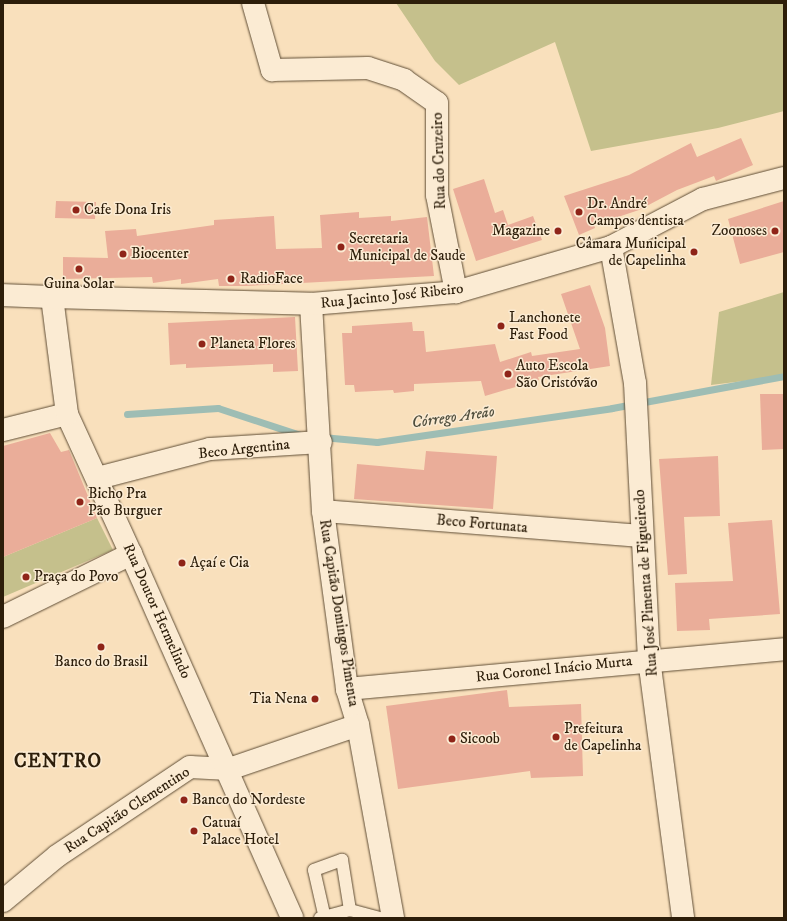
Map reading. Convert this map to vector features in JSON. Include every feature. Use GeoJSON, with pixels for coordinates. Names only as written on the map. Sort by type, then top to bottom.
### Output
{"type":"FeatureCollection","features":[{"type":"Feature","properties":{"kind":"street","name":"Rua do Cruzeiro"},"geometry":{"type":"LineString","coordinates":[[253,3],[272,70],[368,68],[404,80],[437,103],[437,195],[456,292]]}},
{"type":"Feature","properties":{"kind":"street","name":"Rua Jacinto José Ribeiro"},"geometry":{"type":"LineString","coordinates":[[3,295],[311,304],[456,292],[611,247],[703,199],[784,178]]}},
{"type":"Feature","properties":{"kind":"street","name":"Rua José Pimenta de Figueiredo"},"geometry":{"type":"LineString","coordinates":[[611,247],[635,383],[640,536],[650,659],[683,918]]}},
{"type":"Feature","properties":{"kind":"street","name":"Rua Doutor Hermelindo"},"geometry":{"type":"LineString","coordinates":[[52,297],[67,414],[98,478],[229,769],[292,918]]}},
{"type":"Feature","properties":{"kind":"street","name":"Rua Capitão Domingos Pimenta"},"geometry":{"type":"LineString","coordinates":[[311,304],[320,435],[323,511],[347,689],[358,725],[393,918]]}},
{"type":"Feature","properties":{"kind":"street"},"geometry":{"type":"LineString","coordinates":[[3,430],[67,414]]}},
{"type":"Feature","properties":{"kind":"street","name":"Beco Argentina"},"geometry":{"type":"LineString","coordinates":[[98,478],[210,449],[320,435]]}},
{"type":"Feature","properties":{"kind":"street","name":"Beco Fortunata"},"geometry":{"type":"LineString","coordinates":[[323,511],[640,536]]}},
{"type":"Feature","properties":{"kind":"street"},"geometry":{"type":"LineString","coordinates":[[3,617],[131,554]]}},
{"type":"Feature","properties":{"kind":"street","name":"Rua Coronel Inácio Murta"},"geometry":{"type":"LineString","coordinates":[[347,689],[650,659],[784,649]]}},
{"type":"Feature","properties":{"kind":"street","name":"Rua Capitão Clementino"},"geometry":{"type":"LineString","coordinates":[[4,897],[57,856],[190,767],[229,769],[358,725]]}},
{"type":"Feature","properties":{"kind":"lane"},"geometry":{"type":"LineString","coordinates":[[350,910],[342,860],[314,870],[322,916],[350,910],[379,918]]}},
{"type":"Feature","properties":{"kind":"shaded area"},"geometry":{"type":"Polygon","coordinates":[[[396,3],[784,3],[784,111],[718,128],[591,151],[555,42],[459,85],[435,61],[396,3]]]}},
{"type":"Feature","properties":{"kind":"shaded area"},"geometry":{"type":"Polygon","coordinates":[[[784,292],[784,376],[711,385],[719,312],[784,292]]]}},
{"type":"Feature","properties":{"kind":"shaded area","name":"Praça do Povo"},"geometry":{"type":"Polygon","coordinates":[[[97,518],[113,550],[3,597],[3,557],[97,518]]]}},
{"type":"Feature","properties":{"kind":"building"},"geometry":{"type":"Polygon","coordinates":[[[741,138],[753,165],[716,181],[714,176],[677,190],[639,210],[594,225],[595,228],[579,235],[564,196],[629,175],[691,143],[697,157],[741,138]]]}},
{"type":"Feature","properties":{"kind":"building"},"geometry":{"type":"Polygon","coordinates":[[[484,179],[495,213],[503,210],[508,225],[533,216],[542,240],[476,261],[453,189],[484,179]]]}},
{"type":"Feature","properties":{"kind":"building","name":"Cafe Dona Iris"},"geometry":{"type":"Polygon","coordinates":[[[56,201],[96,202],[95,219],[55,218],[56,201]]]}},
{"type":"Feature","properties":{"kind":"building"},"geometry":{"type":"Polygon","coordinates":[[[784,201],[784,252],[740,264],[728,219],[784,201]]]}},
{"type":"Feature","properties":{"kind":"building"},"geometry":{"type":"Polygon","coordinates":[[[359,212],[359,218],[391,216],[391,221],[427,217],[434,276],[246,286],[219,286],[218,279],[181,284],[181,279],[153,283],[152,277],[63,279],[63,257],[108,258],[105,231],[136,229],[137,236],[214,225],[214,220],[274,216],[276,249],[322,248],[320,215],[359,212]]]}},
{"type":"Feature","properties":{"kind":"building"},"geometry":{"type":"Polygon","coordinates":[[[590,285],[605,328],[610,366],[538,377],[539,380],[485,396],[481,381],[414,384],[414,391],[394,393],[393,390],[355,392],[354,385],[345,385],[342,333],[352,333],[352,326],[412,322],[413,331],[424,331],[426,352],[495,344],[500,362],[531,352],[532,356],[580,349],[561,294],[590,285]]]}},
{"type":"Feature","properties":{"kind":"building"},"geometry":{"type":"Polygon","coordinates":[[[295,317],[298,371],[273,372],[273,364],[186,368],[186,364],[170,365],[168,323],[295,317]]]}},
{"type":"Feature","properties":{"kind":"building"},"geometry":{"type":"Polygon","coordinates":[[[760,394],[784,394],[784,449],[762,450],[760,394]]]}},
{"type":"Feature","properties":{"kind":"building"},"geometry":{"type":"Polygon","coordinates":[[[50,433],[61,452],[69,450],[97,518],[3,557],[3,446],[50,433]]]}},
{"type":"Feature","properties":{"kind":"building"},"geometry":{"type":"Polygon","coordinates":[[[426,451],[497,456],[493,509],[354,499],[357,464],[424,470],[426,451]]]}},
{"type":"Feature","properties":{"kind":"building"},"geometry":{"type":"Polygon","coordinates":[[[718,456],[720,516],[684,517],[687,574],[668,575],[659,459],[718,456]]]}},
{"type":"Feature","properties":{"kind":"building"},"geometry":{"type":"Polygon","coordinates":[[[772,520],[780,614],[709,619],[710,630],[677,631],[675,583],[733,581],[728,523],[772,520]]]}},
{"type":"Feature","properties":{"kind":"building","name":"Sicoob"},"geometry":{"type":"Polygon","coordinates":[[[507,690],[509,707],[581,704],[583,776],[531,778],[530,771],[398,789],[386,706],[507,690]]]}},
{"type":"Feature","properties":{"kind":"waterway","name":"Córrego Areão"},"geometry":{"type":"LineString","coordinates":[[322,437],[377,442],[612,408],[784,376]]}},
{"type":"Feature","properties":{"kind":"waterway","name":"Córrego Areão"},"geometry":{"type":"LineString","coordinates":[[127,414],[218,408],[300,435]]}},
{"type":"Feature","properties":{"kind":"place","name":"Cafe Dona Iris"},"geometry":{"type":"Point","coordinates":[76,210]}},
{"type":"Feature","properties":{"kind":"place","name":"Dr. André Campos dentista"},"geometry":{"type":"Point","coordinates":[579,212]}},
{"type":"Feature","properties":{"kind":"place","name":"Magazine"},"geometry":{"type":"Point","coordinates":[558,231]}},
{"type":"Feature","properties":{"kind":"place","name":"Zoonoses"},"geometry":{"type":"Point","coordinates":[775,231]}},
{"type":"Feature","properties":{"kind":"place","name":"Secretaria Municipal de Saude"},"geometry":{"type":"Point","coordinates":[341,247]}},
{"type":"Feature","properties":{"kind":"place","name":"Câmara Municipal de Capelinha"},"geometry":{"type":"Point","coordinates":[694,252]}},
{"type":"Feature","properties":{"kind":"place","name":"Biocenter"},"geometry":{"type":"Point","coordinates":[123,254]}},
{"type":"Feature","properties":{"kind":"place","name":"Guina Solar"},"geometry":{"type":"Point","coordinates":[79,269]}},
{"type":"Feature","properties":{"kind":"place","name":"RadioFace"},"geometry":{"type":"Point","coordinates":[231,279]}},
{"type":"Feature","properties":{"kind":"place","name":"Lanchonete Fast Food"},"geometry":{"type":"Point","coordinates":[501,326]}},
{"type":"Feature","properties":{"kind":"place","name":"Planeta Flores"},"geometry":{"type":"Point","coordinates":[202,344]}},
{"type":"Feature","properties":{"kind":"place","name":"Auto Escola São Cristóvão"},"geometry":{"type":"Point","coordinates":[508,374]}},
{"type":"Feature","properties":{"kind":"place","name":"Bicho Pra Pão Burguer"},"geometry":{"type":"Point","coordinates":[80,502]}},
{"type":"Feature","properties":{"kind":"place","name":"Açaí e Cia"},"geometry":{"type":"Point","coordinates":[182,563]}},
{"type":"Feature","properties":{"kind":"place","name":"Praça do Povo"},"geometry":{"type":"Point","coordinates":[26,577]}},
{"type":"Feature","properties":{"kind":"place","name":"Banco do Brasil"},"geometry":{"type":"Point","coordinates":[101,647]}},
{"type":"Feature","properties":{"kind":"place","name":"Tia Nena"},"geometry":{"type":"Point","coordinates":[315,699]}},
{"type":"Feature","properties":{"kind":"place","name":"Prefeitura de Capelinha"},"geometry":{"type":"Point","coordinates":[556,737]}},
{"type":"Feature","properties":{"kind":"place","name":"Sicoob"},"geometry":{"type":"Point","coordinates":[452,739]}},
{"type":"Feature","properties":{"kind":"place","name":"Banco do Nordeste"},"geometry":{"type":"Point","coordinates":[184,800]}},
{"type":"Feature","properties":{"kind":"place","name":"Catuaí Palace Hotel"},"geometry":{"type":"Point","coordinates":[194,831]}},
{"type":"Feature","properties":{"kind":"district","name":"CENTRO"},"geometry":{"type":"Point","coordinates":[58,762]}}]}
